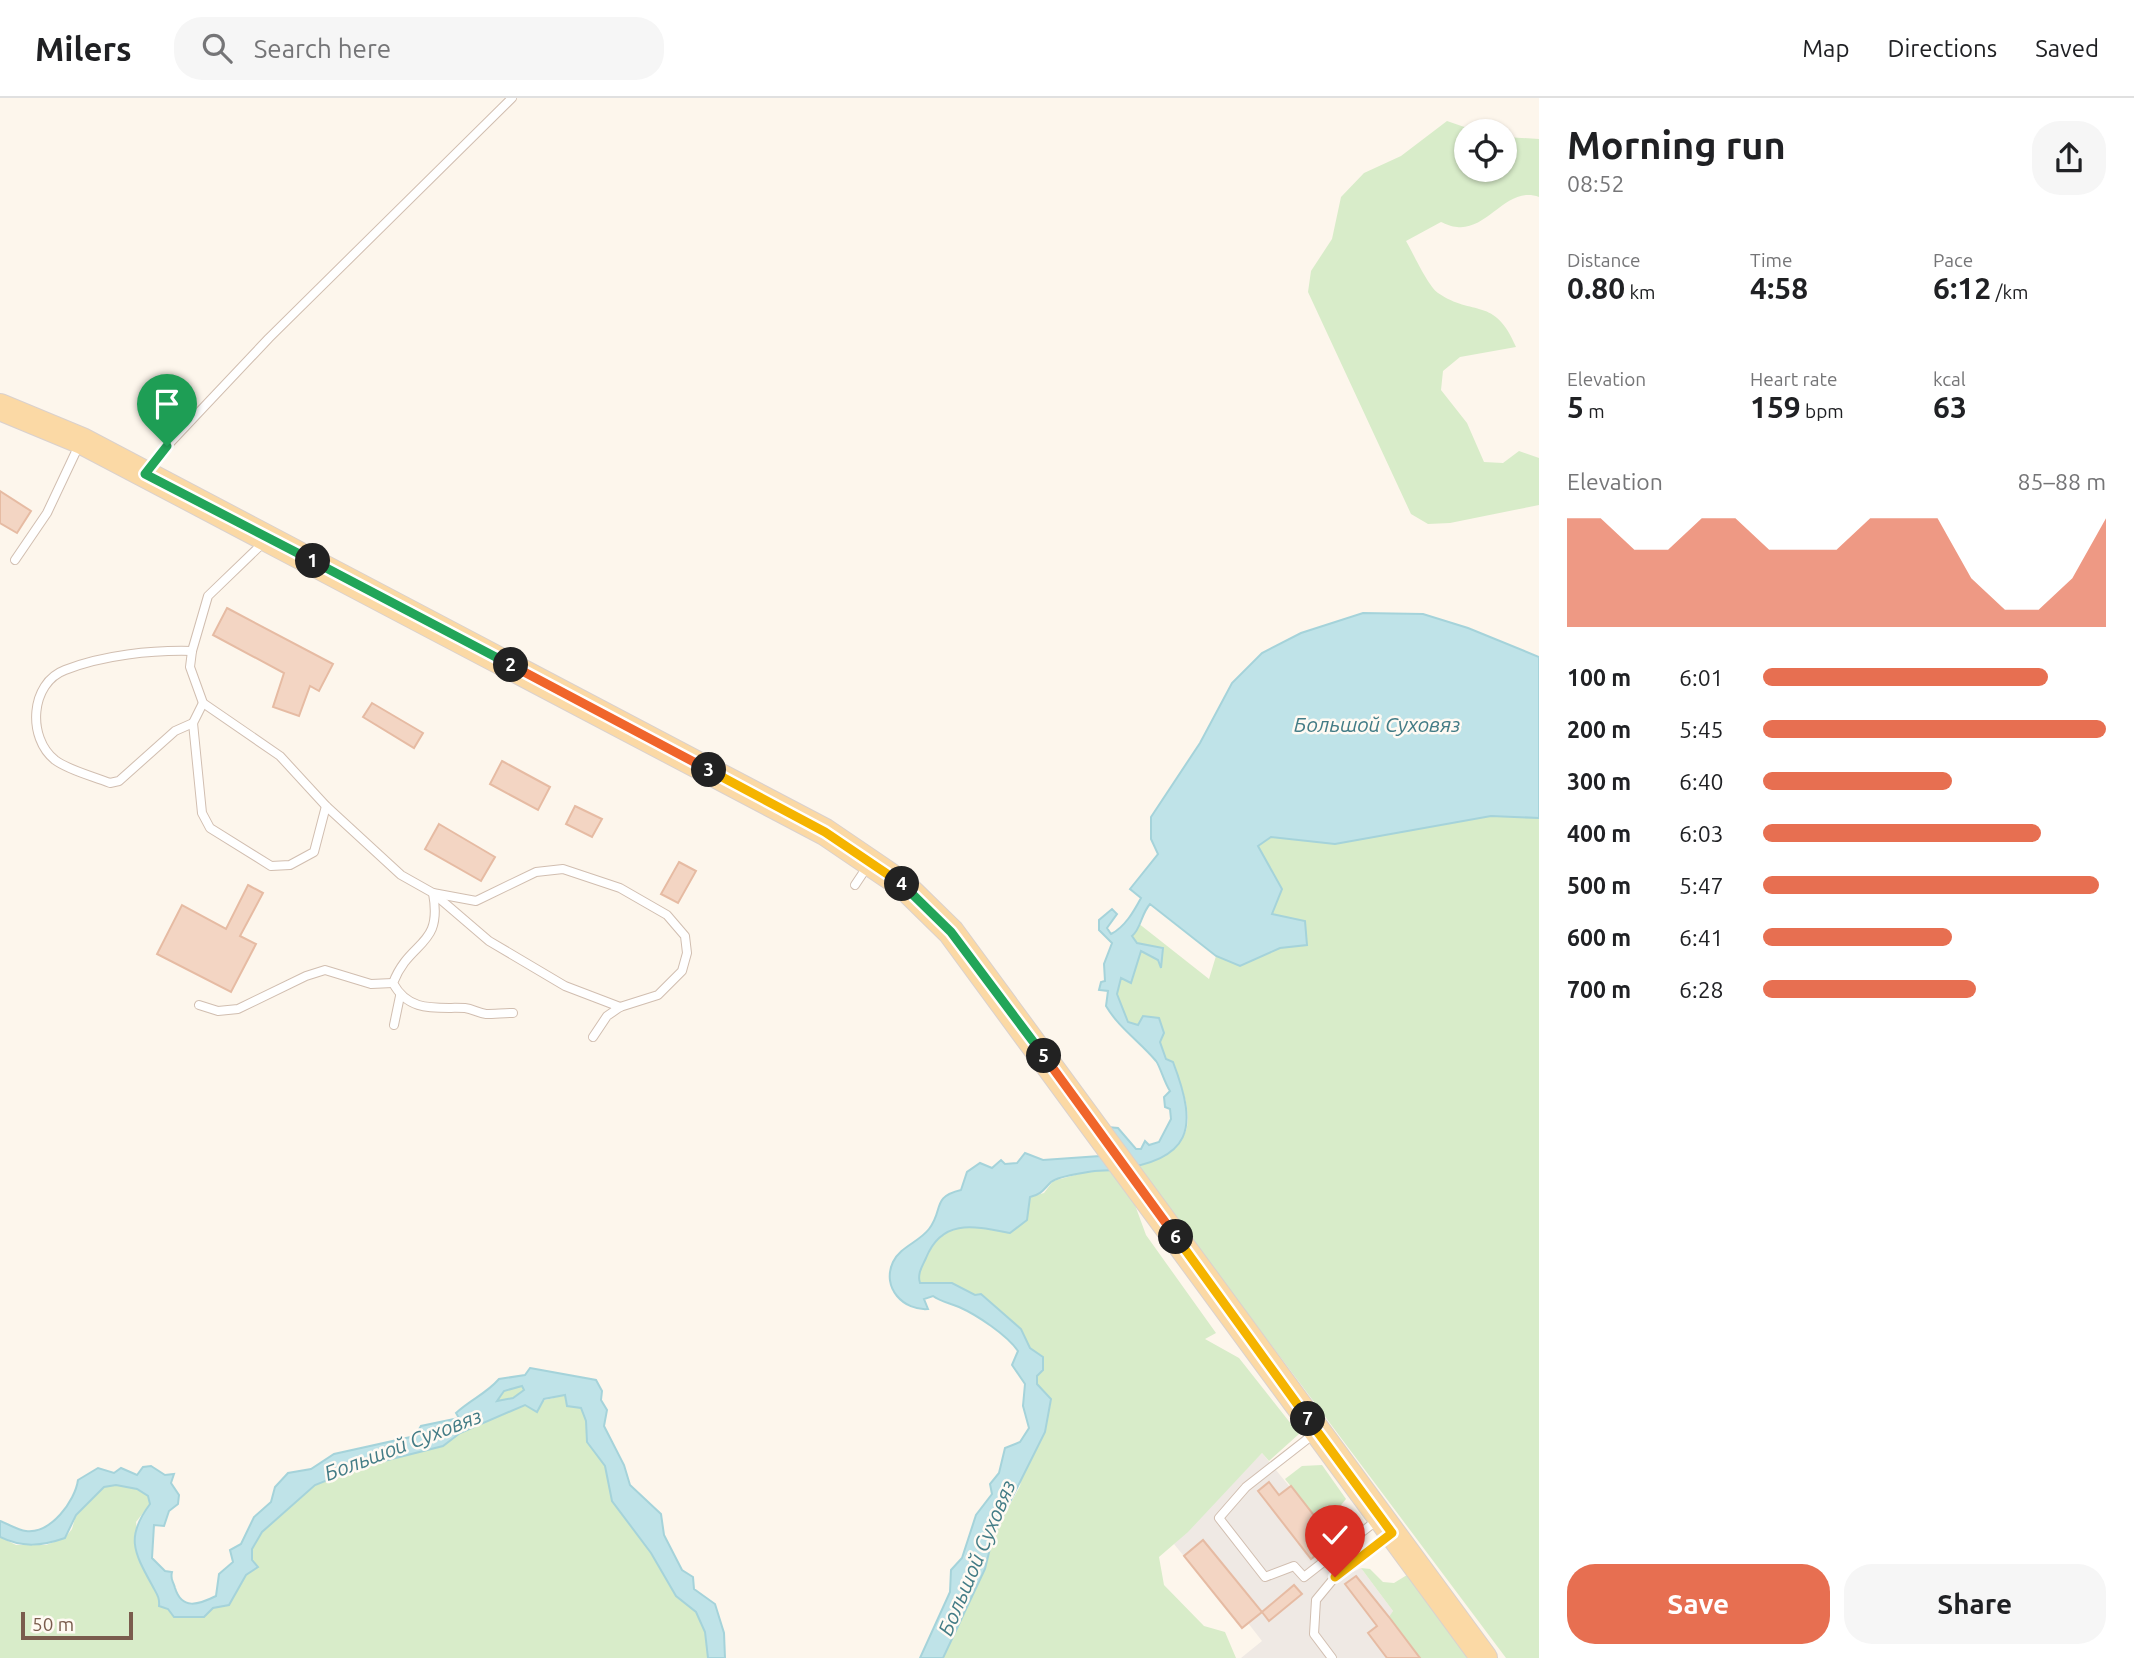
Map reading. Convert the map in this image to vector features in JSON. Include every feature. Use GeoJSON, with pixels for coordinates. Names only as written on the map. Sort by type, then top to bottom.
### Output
{"type":"FeatureCollection","features":[{"type":"Feature","properties":{"kind":"main road"},"geometry":{"type":"LineString","coordinates":[[0,407],[82,441],[825,832],[903,886],[951,932],[1098,1128],[1484,1658]]}},
{"type":"Feature","properties":{"kind":"lane"},"geometry":{"type":"LineString","coordinates":[[145,474],[167,446],[269,338],[512,98]]}},
{"type":"Feature","properties":{"kind":"lane"},"geometry":{"type":"LineString","coordinates":[[15,560],[47,513],[82,441]]}},
{"type":"Feature","properties":{"kind":"lane"},"geometry":{"type":"LineString","coordinates":[[268,537],[208,596],[192,650],[190,667],[203,703],[280,756],[327,806],[401,875],[433,893],[489,941],[565,986],[620,1007]]}},
{"type":"Feature","properties":{"kind":"lane"},"geometry":{"type":"LineString","coordinates":[[192,650],[150,650],[62,670],[43,688],[37,704],[35,722],[44,747],[56,760],[110,783],[119,780],[175,731],[193,723]]}},
{"type":"Feature","properties":{"kind":"lane"},"geometry":{"type":"LineString","coordinates":[[203,703],[193,723],[202,813],[217,834],[271,866],[290,865],[314,852],[327,806]]}},
{"type":"Feature","properties":{"kind":"lane"},"geometry":{"type":"LineString","coordinates":[[855,885],[871,862]]}},
{"type":"Feature","properties":{"kind":"lane"},"geometry":{"type":"LineString","coordinates":[[433,893],[476,901],[536,872],[563,869],[620,888],[667,915],[685,936],[687,953],[682,971],[659,995],[620,1007],[607,1016],[593,1037]]}},
{"type":"Feature","properties":{"kind":"lane"},"geometry":{"type":"LineString","coordinates":[[393,983],[409,954],[430,936],[437,915],[433,893]]}},
{"type":"Feature","properties":{"kind":"lane"},"geometry":{"type":"LineString","coordinates":[[199,1005],[218,1011],[237,1009],[306,976],[325,970],[371,984],[393,983]]}},
{"type":"Feature","properties":{"kind":"lane"},"geometry":{"type":"LineString","coordinates":[[393,983],[400,996],[415,1006],[433,1009],[464,1008],[482,1014],[513,1013]]}},
{"type":"Feature","properties":{"kind":"lane"},"geometry":{"type":"LineString","coordinates":[[394,1025],[400,996]]}},
{"type":"Feature","properties":{"kind":"lane"},"geometry":{"type":"LineString","coordinates":[[1318,1432],[1246,1487],[1219,1518],[1265,1577],[1294,1566],[1304,1577],[1386,1525]]}},
{"type":"Feature","properties":{"kind":"lane"},"geometry":{"type":"LineString","coordinates":[[1332,1658],[1314,1634],[1316,1600],[1386,1525]]}},
{"type":"Feature","properties":{"kind":"shaded area"},"geometry":{"type":"Polygon","coordinates":[[[1262,1453],[1334,1541],[1353,1572],[1361,1568],[1393,1611],[1390,1617],[1420,1658],[1241,1658],[1262,1641],[1248,1623],[1242,1628],[1174,1544],[1262,1453]]]}},
{"type":"Feature","properties":{"kind":"green space"},"geometry":{"type":"Polygon","coordinates":[[[1447,121],[1454,123],[1454,182],[1517,182],[1517,138],[1539,139],[1539,197],[1517,197],[1468,226],[1455,227],[1441,222],[1406,241],[1425,277],[1438,293],[1491,314],[1500,320],[1508,331],[1516,347],[1460,357],[1443,371],[1441,390],[1467,423],[1484,462],[1503,463],[1519,451],[1539,458],[1539,505],[1450,523],[1428,524],[1411,514],[1308,292],[1311,271],[1332,239],[1341,197],[1364,173],[1401,156],[1447,121]]]}},
{"type":"Feature","properties":{"kind":"green space"},"geometry":{"type":"Polygon","coordinates":[[[1491,816],[1539,818],[1539,1658],[1506,1658],[1137,1166],[1173,1149],[1182,1139],[1188,1114],[1173,1063],[1166,1059],[1160,1041],[1164,1033],[1128,1022],[1117,994],[1121,977],[1131,983],[1141,951],[1159,960],[1160,966],[1163,948],[1137,943],[1132,936],[1138,923],[1209,979],[1216,956],[1240,966],[1280,948],[1307,945],[1271,914],[1282,889],[1258,846],[1271,837],[1335,844],[1491,816]]]}},
{"type":"Feature","properties":{"kind":"green space"},"geometry":{"type":"Polygon","coordinates":[[[1090,1171],[1112,1171],[1135,1205],[1146,1235],[1216,1333],[1205,1339],[1239,1358],[1299,1434],[1269,1461],[1262,1453],[1188,1532],[1159,1557],[1164,1585],[1204,1626],[1225,1632],[1236,1658],[943,1658],[985,1569],[993,1536],[1020,1486],[1037,1384],[1030,1348],[1021,1329],[981,1294],[975,1295],[952,1283],[920,1284],[918,1277],[942,1235],[961,1227],[1010,1233],[1030,1197],[1044,1193],[1053,1181],[1090,1171]]]}},
{"type":"Feature","properties":{"kind":"green space"},"geometry":{"type":"Polygon","coordinates":[[[522,1386],[524,1390],[513,1398],[496,1401],[504,1391],[522,1386]]]}},
{"type":"Feature","properties":{"kind":"green space"},"geometry":{"type":"Polygon","coordinates":[[[565,1395],[581,1408],[586,1421],[587,1442],[605,1466],[612,1501],[651,1553],[676,1596],[696,1612],[705,1632],[708,1658],[0,1658],[0,1537],[16,1545],[46,1545],[65,1538],[72,1529],[76,1515],[104,1487],[116,1485],[137,1489],[148,1496],[150,1504],[136,1522],[141,1566],[174,1617],[204,1617],[213,1608],[229,1605],[246,1575],[252,1549],[262,1532],[315,1485],[360,1467],[443,1446],[460,1433],[526,1405],[565,1395]]]}},
{"type":"Feature","properties":{"kind":"green space"},"geometry":{"type":"Polygon","coordinates":[[[1322,1465],[1346,1499],[1323,1527],[1285,1479],[1302,1466],[1322,1465]]]}},
{"type":"Feature","properties":{"kind":"green space"},"geometry":{"type":"Polygon","coordinates":[[[1361,1568],[1370,1569],[1383,1582],[1394,1583],[1407,1575],[1470,1658],[1420,1658],[1389,1617],[1393,1611],[1361,1568]]]}},
{"type":"Feature","properties":{"kind":"water","name":"Большой Суховяз"},"geometry":{"type":"Polygon","coordinates":[[[1363,613],[1423,614],[1468,628],[1539,657],[1539,818],[1491,816],[1335,844],[1271,837],[1258,846],[1282,889],[1272,914],[1305,921],[1307,945],[1280,948],[1240,966],[1216,956],[1150,904],[1147,908],[1132,936],[1137,943],[1163,948],[1161,968],[1158,960],[1141,951],[1131,983],[1121,978],[1117,994],[1128,1022],[1138,1025],[1143,1016],[1159,1018],[1164,1033],[1160,1042],[1166,1059],[1173,1062],[1186,1106],[1183,1137],[1174,1149],[1141,1165],[1091,1171],[1054,1180],[1040,1193],[1030,1197],[1027,1220],[1010,1233],[972,1227],[950,1231],[933,1245],[920,1270],[920,1283],[952,1283],[975,1295],[981,1294],[1021,1329],[1030,1348],[1043,1357],[1043,1370],[1037,1376],[1037,1384],[1051,1399],[1045,1432],[993,1536],[985,1569],[943,1658],[920,1658],[950,1592],[951,1570],[962,1558],[976,1515],[992,1494],[990,1484],[999,1473],[1005,1448],[1020,1442],[1029,1428],[1023,1406],[1025,1384],[1012,1365],[1018,1351],[999,1332],[959,1307],[933,1296],[924,1299],[928,1309],[919,1309],[903,1302],[892,1289],[890,1281],[893,1262],[900,1252],[929,1229],[945,1196],[961,1190],[967,1172],[980,1163],[992,1168],[1001,1160],[1005,1164],[1017,1163],[1025,1153],[1043,1160],[1100,1156],[1108,1127],[1118,1128],[1136,1149],[1141,1149],[1145,1141],[1149,1145],[1159,1142],[1171,1119],[1164,1097],[1170,1091],[1156,1061],[1106,1006],[1108,991],[1099,990],[1101,982],[1105,981],[1104,964],[1112,943],[1099,930],[1099,920],[1112,909],[1117,914],[1107,928],[1111,934],[1125,923],[1141,898],[1130,889],[1158,854],[1151,839],[1151,817],[1200,743],[1232,683],[1262,653],[1301,633],[1363,613]]]}},
{"type":"Feature","properties":{"kind":"water","name":"Большой Суховяз"},"geometry":{"type":"Polygon","coordinates":[[[530,1368],[596,1380],[602,1391],[601,1400],[607,1410],[604,1426],[624,1465],[630,1485],[661,1514],[664,1535],[682,1570],[693,1577],[694,1589],[715,1604],[724,1633],[725,1658],[708,1658],[705,1632],[696,1612],[676,1596],[651,1553],[612,1501],[605,1466],[587,1442],[586,1421],[581,1408],[567,1406],[565,1395],[544,1399],[537,1412],[525,1405],[460,1433],[443,1446],[360,1467],[315,1485],[262,1532],[252,1549],[252,1560],[258,1567],[246,1575],[229,1605],[213,1608],[204,1617],[174,1617],[168,1609],[159,1606],[159,1600],[140,1562],[135,1544],[138,1525],[150,1504],[148,1496],[137,1489],[116,1485],[104,1487],[76,1515],[65,1538],[32,1545],[0,1537],[0,1521],[26,1531],[35,1531],[53,1522],[67,1506],[78,1480],[98,1468],[114,1473],[121,1468],[137,1475],[143,1467],[151,1466],[165,1475],[174,1474],[171,1483],[179,1495],[178,1504],[169,1511],[164,1526],[154,1525],[152,1558],[165,1571],[172,1572],[172,1580],[182,1600],[191,1604],[203,1602],[216,1596],[219,1574],[233,1562],[230,1550],[241,1544],[254,1517],[271,1502],[275,1487],[288,1473],[311,1469],[334,1454],[415,1436],[421,1426],[459,1418],[456,1413],[499,1379],[525,1375],[530,1368]],[[522,1386],[504,1391],[497,1401],[513,1398],[524,1390],[522,1386]]]}},
{"type":"Feature","properties":{"kind":"building"},"geometry":{"type":"Polygon","coordinates":[[[0,491],[31,511],[17,533],[0,523],[0,491]]]}},
{"type":"Feature","properties":{"kind":"building"},"geometry":{"type":"Polygon","coordinates":[[[227,608],[333,664],[319,691],[310,686],[299,716],[273,707],[284,673],[213,635],[227,608]]]}},
{"type":"Feature","properties":{"kind":"building"},"geometry":{"type":"Polygon","coordinates":[[[372,703],[423,733],[414,748],[363,717],[372,703]]]}},
{"type":"Feature","properties":{"kind":"building"},"geometry":{"type":"Polygon","coordinates":[[[502,761],[550,787],[538,810],[490,784],[502,761]]]}},
{"type":"Feature","properties":{"kind":"building"},"geometry":{"type":"Polygon","coordinates":[[[575,806],[602,819],[592,837],[566,824],[575,806]]]}},
{"type":"Feature","properties":{"kind":"building"},"geometry":{"type":"Polygon","coordinates":[[[439,824],[495,857],[481,881],[425,849],[439,824]]]}},
{"type":"Feature","properties":{"kind":"building"},"geometry":{"type":"Polygon","coordinates":[[[679,862],[696,871],[678,903],[661,894],[679,862]]]}},
{"type":"Feature","properties":{"kind":"building"},"geometry":{"type":"Polygon","coordinates":[[[248,885],[263,893],[240,936],[256,944],[231,992],[157,954],[182,905],[226,929],[248,885]]]}},
{"type":"Feature","properties":{"kind":"building"},"geometry":{"type":"Polygon","coordinates":[[[1269,1482],[1279,1495],[1291,1486],[1334,1541],[1311,1559],[1258,1491],[1269,1482]]]}},
{"type":"Feature","properties":{"kind":"building"},"geometry":{"type":"Polygon","coordinates":[[[1203,1540],[1262,1612],[1242,1628],[1184,1556],[1203,1540]]]}},
{"type":"Feature","properties":{"kind":"building"},"geometry":{"type":"Polygon","coordinates":[[[1356,1576],[1420,1658],[1387,1658],[1368,1633],[1377,1626],[1345,1584],[1356,1576]]]}},
{"type":"Feature","properties":{"kind":"building"},"geometry":{"type":"Polygon","coordinates":[[[1294,1585],[1302,1594],[1269,1621],[1262,1612],[1294,1585]]]}},
{"type":"Feature","properties":{"kind":"route"},"geometry":{"type":"LineString","coordinates":[[167,446],[145,474],[825,832],[903,886],[951,932],[1098,1128],[1392,1533],[1335,1577]]}}]}
